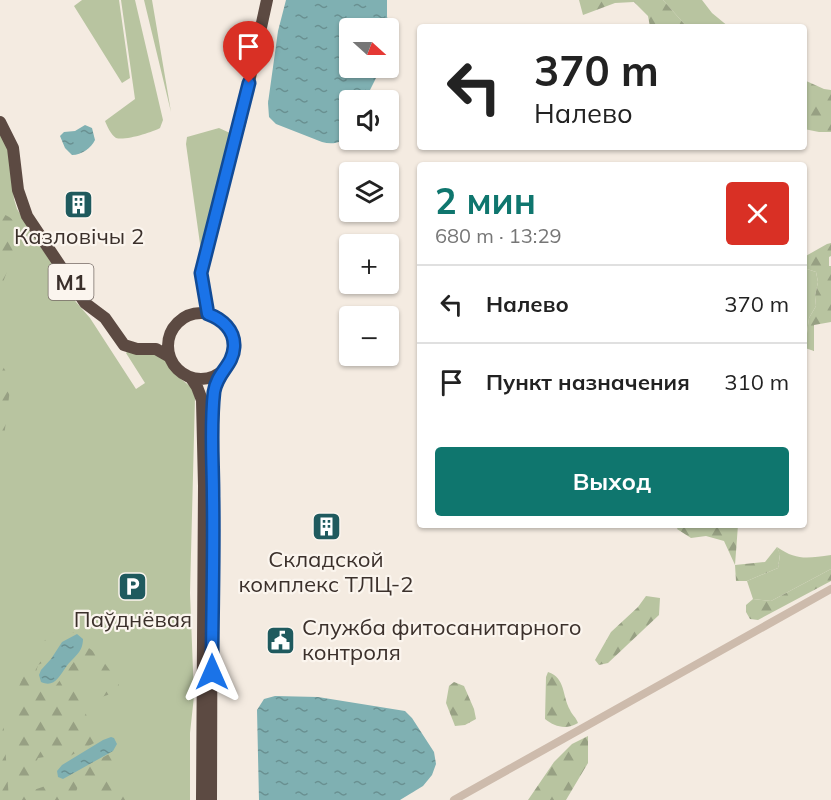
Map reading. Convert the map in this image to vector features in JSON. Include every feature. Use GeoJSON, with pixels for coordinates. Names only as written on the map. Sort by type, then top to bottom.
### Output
{"type":"FeatureCollection","features":[{"type":"Feature","properties":{"kind":"highway"},"geometry":{"type":"LineString","coordinates":[[208,314],[201,273],[240,123],[267,0]]}},
{"type":"Feature","properties":{"kind":"highway","name":"М1"},"geometry":{"type":"LineString","coordinates":[[0,122],[13,148],[18,190],[24,209],[85,303],[105,318],[124,345],[137,349],[156,349],[170,357],[180,372],[191,378],[202,400],[204,476],[202,800]]}},
{"type":"Feature","properties":{"kind":"highway"},"geometry":{"type":"LineString","coordinates":[[170,357],[168,341],[176,325],[190,315],[208,314],[224,322],[233,338],[232,358],[220,373],[207,379],[191,378]]}},
{"type":"Feature","properties":{"kind":"highway"},"geometry":{"type":"LineString","coordinates":[[211,800],[212,441],[214,393],[220,373]]}},
{"type":"Feature","properties":{"kind":"street"},"geometry":{"type":"LineString","coordinates":[[454,800],[831,589]]}},
{"type":"Feature","properties":{"kind":"green space"},"geometry":{"type":"Polygon","coordinates":[[[82,0],[119,0],[130,78],[122,83],[74,6],[82,0]]]}},
{"type":"Feature","properties":{"kind":"green space"},"geometry":{"type":"Polygon","coordinates":[[[121,0],[135,0],[163,120],[160,128],[156,130],[120,139],[112,135],[105,121],[135,99],[121,0]]]}},
{"type":"Feature","properties":{"kind":"green space"},"geometry":{"type":"Polygon","coordinates":[[[144,0],[152,0],[171,112],[144,0]]]}},
{"type":"Feature","properties":{"kind":"green space"},"geometry":{"type":"Polygon","coordinates":[[[579,0],[663,0],[684,24],[649,24],[648,16],[634,2],[615,3],[583,15],[579,0]]]}},
{"type":"Feature","properties":{"kind":"green space"},"geometry":{"type":"Polygon","coordinates":[[[663,0],[702,0],[712,13],[725,24],[684,24],[663,0]]]}},
{"type":"Feature","properties":{"kind":"green space"},"geometry":{"type":"Polygon","coordinates":[[[807,81],[831,90],[831,132],[807,130],[807,81]]]}},
{"type":"Feature","properties":{"kind":"green space"},"geometry":{"type":"Polygon","coordinates":[[[219,128],[230,133],[202,258],[186,144],[187,137],[219,128]]]}},
{"type":"Feature","properties":{"kind":"green space"},"geometry":{"type":"Polygon","coordinates":[[[0,133],[8,147],[17,209],[76,302],[90,318],[136,389],[145,383],[126,353],[146,351],[163,357],[176,375],[191,387],[195,397],[190,593],[194,696],[190,733],[190,800],[0,800],[0,133]]]}},
{"type":"Feature","properties":{"kind":"green space"},"geometry":{"type":"Polygon","coordinates":[[[1,213],[12,220],[17,230],[0,292],[1,213]]]}},
{"type":"Feature","properties":{"kind":"green space"},"geometry":{"type":"Polygon","coordinates":[[[831,243],[829,266],[831,266],[831,322],[814,325],[814,351],[807,349],[807,333],[809,318],[816,306],[815,296],[818,282],[816,272],[807,269],[807,255],[831,243]]]}},
{"type":"Feature","properties":{"kind":"green space"},"geometry":{"type":"Polygon","coordinates":[[[807,269],[816,272],[818,282],[815,296],[816,306],[809,318],[807,333],[807,269]]]}},
{"type":"Feature","properties":{"kind":"green space"},"geometry":{"type":"Polygon","coordinates":[[[0,361],[11,381],[0,469],[0,361]]]}},
{"type":"Feature","properties":{"kind":"green space"},"geometry":{"type":"Polygon","coordinates":[[[738,528],[735,565],[724,541],[706,536],[691,538],[677,529],[738,528]]]}},
{"type":"Feature","properties":{"kind":"green space"},"geometry":{"type":"Polygon","coordinates":[[[777,547],[791,555],[803,557],[831,555],[831,569],[771,601],[753,599],[747,581],[778,568],[780,555],[777,547]]]}},
{"type":"Feature","properties":{"kind":"green space"},"geometry":{"type":"Polygon","coordinates":[[[777,547],[780,554],[778,568],[747,581],[736,581],[735,565],[765,562],[777,547]]]}},
{"type":"Feature","properties":{"kind":"green space"},"geometry":{"type":"Polygon","coordinates":[[[831,569],[831,581],[758,620],[750,619],[746,612],[746,605],[753,599],[771,601],[831,569]]]}},
{"type":"Feature","properties":{"kind":"green space"},"geometry":{"type":"Polygon","coordinates":[[[646,596],[660,598],[659,615],[608,663],[599,665],[595,660],[611,632],[638,607],[646,596]]]}},
{"type":"Feature","properties":{"kind":"green space"},"geometry":{"type":"Polygon","coordinates":[[[74,632],[58,644],[46,661],[38,665],[36,677],[39,687],[46,693],[54,688],[86,646],[101,658],[119,685],[116,692],[96,699],[94,696],[102,678],[99,671],[87,668],[79,675],[82,702],[96,742],[57,763],[56,758],[51,756],[38,758],[31,791],[65,779],[116,750],[110,767],[126,795],[132,800],[103,800],[90,779],[80,781],[73,800],[16,800],[12,708],[17,691],[32,656],[45,640],[63,633],[74,632]]]}},
{"type":"Feature","properties":{"kind":"green space"},"geometry":{"type":"Polygon","coordinates":[[[548,672],[558,678],[561,683],[567,705],[578,723],[561,727],[545,719],[548,672]]]}},
{"type":"Feature","properties":{"kind":"green space"},"geometry":{"type":"Polygon","coordinates":[[[454,682],[464,686],[474,709],[476,719],[465,725],[455,726],[446,703],[449,686],[454,682]]]}},
{"type":"Feature","properties":{"kind":"green space"},"geometry":{"type":"Polygon","coordinates":[[[0,718],[3,718],[9,800],[0,800],[0,718]]]}},
{"type":"Feature","properties":{"kind":"green space"},"geometry":{"type":"Polygon","coordinates":[[[588,736],[588,763],[566,800],[528,800],[554,762],[572,744],[588,736]]]}},
{"type":"Feature","properties":{"kind":"water"},"geometry":{"type":"Polygon","coordinates":[[[286,0],[387,0],[388,18],[339,18],[339,78],[376,78],[370,90],[339,90],[339,141],[322,142],[276,124],[269,117],[268,103],[278,31],[286,0]]]}},
{"type":"Feature","properties":{"kind":"water"},"geometry":{"type":"Polygon","coordinates":[[[85,125],[92,128],[95,140],[86,150],[72,155],[65,148],[60,136],[64,132],[75,131],[85,125]]]}},
{"type":"Feature","properties":{"kind":"water"},"geometry":{"type":"Polygon","coordinates":[[[77,634],[83,639],[83,644],[77,654],[53,683],[41,682],[39,675],[41,670],[62,642],[77,634]]]}},
{"type":"Feature","properties":{"kind":"water"},"geometry":{"type":"Polygon","coordinates":[[[275,696],[318,697],[405,711],[434,752],[436,764],[432,775],[423,786],[400,800],[259,800],[257,710],[264,699],[275,696]]]}},
{"type":"Feature","properties":{"kind":"water"},"geometry":{"type":"Polygon","coordinates":[[[111,737],[117,744],[113,751],[63,779],[58,777],[57,771],[62,765],[111,737]]]}},
{"type":"Feature","properties":{"kind":"place","name":"Казловічы 2"},"geometry":{"type":"Point","coordinates":[79,204]}},
{"type":"Feature","properties":{"kind":"place","name":"Складской комплекс ТЛЦ-2"},"geometry":{"type":"Point","coordinates":[326,527]}},
{"type":"Feature","properties":{"kind":"place","name":"Паўднёвая"},"geometry":{"type":"Point","coordinates":[133,587]}},
{"type":"Feature","properties":{"kind":"place","name":"Служба фитосанитарного контроля"},"geometry":{"type":"Point","coordinates":[281,640]}},
{"type":"Feature","properties":{"kind":"route"},"geometry":{"type":"LineString","coordinates":[[212,672],[214,393],[220,373],[232,358],[234,347],[233,338],[224,322],[208,314],[201,273],[249,83]]}}]}
